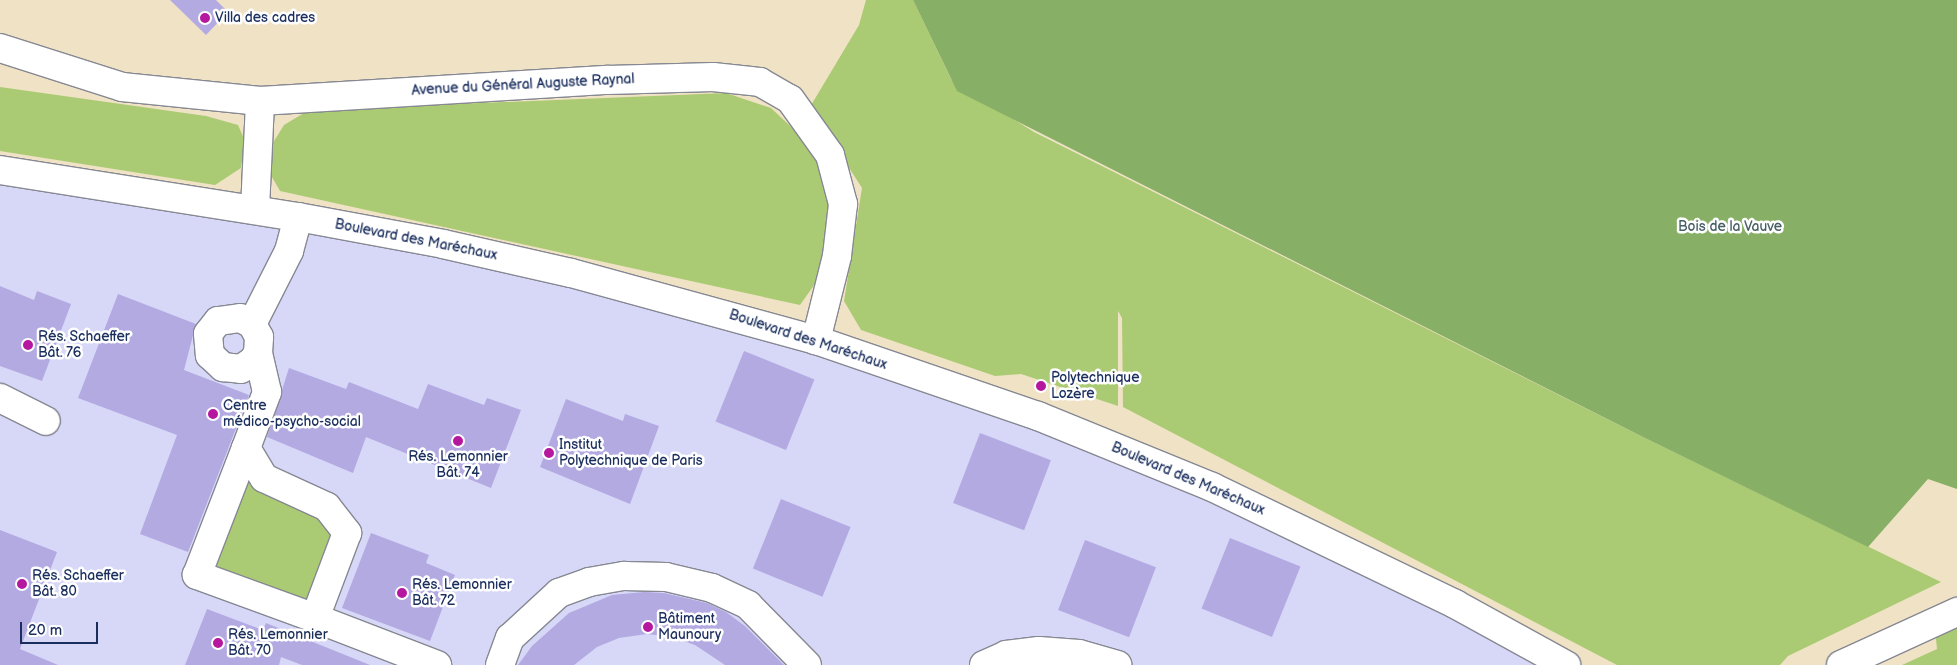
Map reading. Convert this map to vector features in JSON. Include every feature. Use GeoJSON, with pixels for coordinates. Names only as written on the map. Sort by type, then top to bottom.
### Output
{"type":"FeatureCollection","features":[{"type":"Feature","properties":{"kind":"street","name":"Avenue du Général Auguste Raynal"},"geometry":{"type":"LineString","coordinates":[[0,48],[122,87],[260,101],[573,81],[713,77],[760,82],[790,99],[830,155],[843,204],[837,256],[816,340]]}},
{"type":"Feature","properties":{"kind":"street"},"geometry":{"type":"LineString","coordinates":[[255,210],[260,101]]}},
{"type":"Feature","properties":{"kind":"street","name":"Boulevard des Maréchaux"},"geometry":{"type":"LineString","coordinates":[[0,170],[298,216],[571,273],[816,340],[1038,416],[1212,487],[1455,604],[1566,665]]}},
{"type":"Feature","properties":{"kind":"street"},"geometry":{"type":"LineString","coordinates":[[252,324],[289,251],[298,216]]}},
{"type":"Feature","properties":{"kind":"street"},"geometry":{"type":"LineString","coordinates":[[258,353],[247,366],[234,370],[216,363],[208,348],[208,334],[218,321],[240,318],[252,324],[259,337],[258,353],[267,392],[197,575],[437,665]]}},
{"type":"Feature","properties":{"kind":"street"},"geometry":{"type":"LineString","coordinates":[[0,398],[46,421]]}},
{"type":"Feature","properties":{"kind":"street"},"geometry":{"type":"LineString","coordinates":[[246,448],[264,478],[327,507],[348,533],[315,618]]}},
{"type":"Feature","properties":{"kind":"street"},"geometry":{"type":"LineString","coordinates":[[500,665],[510,638],[559,593],[589,582],[624,576],[666,577],[712,588],[748,605],[807,665]]}},
{"type":"Feature","properties":{"kind":"street"},"geometry":{"type":"LineString","coordinates":[[1841,665],[1957,612]]}},
{"type":"Feature","properties":{"kind":"street"},"geometry":{"type":"LineString","coordinates":[[984,665],[1006,655],[1038,651],[1079,654],[1117,665]]}},
{"type":"Feature","properties":{"kind":"shaded area","name":"Institut Polytechnique de Paris"},"geometry":{"type":"Polygon","coordinates":[[[0,181],[328,234],[506,270],[688,314],[1002,414],[1194,491],[1341,559],[1545,665],[0,665],[0,181]]]}},
{"type":"Feature","properties":{"kind":"green space"},"geometry":{"type":"Polygon","coordinates":[[[866,0],[913,0],[952,81],[1034,132],[1643,437],[1941,582],[1788,656],[1780,665],[1617,665],[1123,407],[1122,318],[1118,311],[1118,406],[1021,374],[995,376],[861,330],[844,301],[862,188],[810,107],[859,25],[866,0]]]}},
{"type":"Feature","properties":{"kind":"green space","name":"Bois de la Vauve"},"geometry":{"type":"Polygon","coordinates":[[[913,0],[1957,0],[1957,489],[1928,479],[1868,547],[1643,437],[957,91],[913,0]]]}},
{"type":"Feature","properties":{"kind":"green space"},"geometry":{"type":"Polygon","coordinates":[[[0,87],[206,116],[238,125],[245,141],[241,168],[215,185],[0,151],[0,87]]]}},
{"type":"Feature","properties":{"kind":"green space"},"geometry":{"type":"Polygon","coordinates":[[[726,93],[771,108],[806,141],[829,177],[831,222],[817,281],[800,305],[280,191],[268,170],[271,146],[284,125],[309,110],[726,93]]]}},
{"type":"Feature","properties":{"kind":"green space"},"geometry":{"type":"Polygon","coordinates":[[[247,459],[307,505],[335,536],[309,601],[294,595],[291,601],[220,574],[214,561],[247,459]]]}},
{"type":"Feature","properties":{"kind":"green space"},"geometry":{"type":"Polygon","coordinates":[[[1957,622],[1957,665],[1902,665],[1937,649],[1935,629],[1957,622]]]}},
{"type":"Feature","properties":{"kind":"building","name":"Villa des cadres"},"geometry":{"type":"Polygon","coordinates":[[[170,0],[216,0],[228,12],[206,35],[170,0]]]}},
{"type":"Feature","properties":{"kind":"building","name":"Rés. Schaeffer Bât. 76"},"geometry":{"type":"Polygon","coordinates":[[[0,286],[34,300],[37,291],[71,304],[42,381],[0,366],[0,286]]]}},
{"type":"Feature","properties":{"kind":"building","name":"Centre médico-psycho-social"},"geometry":{"type":"Polygon","coordinates":[[[118,294],[196,324],[184,370],[249,395],[188,552],[140,534],[177,435],[78,398],[118,294]]]}},
{"type":"Feature","properties":{"kind":"building"},"geometry":{"type":"Polygon","coordinates":[[[744,351],[814,379],[786,450],[716,421],[744,351]]]}},
{"type":"Feature","properties":{"kind":"building"},"geometry":{"type":"Polygon","coordinates":[[[289,368],[346,389],[349,382],[418,409],[428,384],[484,405],[487,398],[521,410],[491,488],[366,437],[353,473],[267,437],[289,368]]]}},
{"type":"Feature","properties":{"kind":"building"},"geometry":{"type":"Polygon","coordinates":[[[566,399],[623,421],[625,414],[659,426],[630,504],[540,467],[566,399]]]}},
{"type":"Feature","properties":{"kind":"building"},"geometry":{"type":"Polygon","coordinates":[[[980,433],[1051,460],[1024,530],[953,503],[980,433]]]}},
{"type":"Feature","properties":{"kind":"building"},"geometry":{"type":"Polygon","coordinates":[[[781,499],[851,527],[822,597],[753,569],[781,499]]]}},
{"type":"Feature","properties":{"kind":"building","name":"Rés. Schaeffer Bât. 80"},"geometry":{"type":"Polygon","coordinates":[[[0,530],[57,552],[20,649],[58,665],[0,665],[0,530]]]}},
{"type":"Feature","properties":{"kind":"building","name":"Rés. Lemonnier Bât. 72"},"geometry":{"type":"Polygon","coordinates":[[[371,533],[429,555],[426,563],[455,575],[430,641],[342,608],[371,533]]]}},
{"type":"Feature","properties":{"kind":"building"},"geometry":{"type":"Polygon","coordinates":[[[1230,538],[1300,566],[1272,637],[1202,608],[1230,538]]]}},
{"type":"Feature","properties":{"kind":"building"},"geometry":{"type":"Polygon","coordinates":[[[1085,540],[1156,567],[1129,637],[1058,610],[1085,540]]]}},
{"type":"Feature","properties":{"kind":"building","name":"Bâtiment Maunoury"},"geometry":{"type":"Polygon","coordinates":[[[644,592],[664,593],[707,603],[726,612],[745,626],[784,665],[725,665],[695,645],[672,637],[647,634],[619,638],[597,647],[574,665],[518,665],[532,646],[569,613],[612,595],[644,592]]]}},
{"type":"Feature","properties":{"kind":"building","name":"Rés. Lemonnier Bât. 70"},"geometry":{"type":"Polygon","coordinates":[[[207,609],[263,630],[266,623],[370,665],[302,665],[281,657],[279,665],[185,665],[207,609]]]}},
{"type":"Feature","properties":{"kind":"place","name":"Villa des cadres"},"geometry":{"type":"Point","coordinates":[205,18]}},
{"type":"Feature","properties":{"kind":"place","name":"Rés. Schaeffer Bât. 76"},"geometry":{"type":"Point","coordinates":[28,345]}},
{"type":"Feature","properties":{"kind":"place","name":"Polytechnique Lozère"},"geometry":{"type":"Point","coordinates":[1041,386]}},
{"type":"Feature","properties":{"kind":"place","name":"Centre médico-psycho-social"},"geometry":{"type":"Point","coordinates":[213,414]}},
{"type":"Feature","properties":{"kind":"place","name":"Rés. Lemonnier Bât. 74"},"geometry":{"type":"Point","coordinates":[458,441]}},
{"type":"Feature","properties":{"kind":"place","name":"Institut Polytechnique de Paris"},"geometry":{"type":"Point","coordinates":[549,453]}},
{"type":"Feature","properties":{"kind":"place","name":"Rés. Schaeffer Bât. 80"},"geometry":{"type":"Point","coordinates":[22,584]}},
{"type":"Feature","properties":{"kind":"place","name":"Rés. Lemonnier Bât. 72"},"geometry":{"type":"Point","coordinates":[402,593]}},
{"type":"Feature","properties":{"kind":"place","name":"Bâtiment Maunoury"},"geometry":{"type":"Point","coordinates":[648,627]}},
{"type":"Feature","properties":{"kind":"place","name":"Rés. Lemonnier Bât. 70"},"geometry":{"type":"Point","coordinates":[218,643]}}]}
